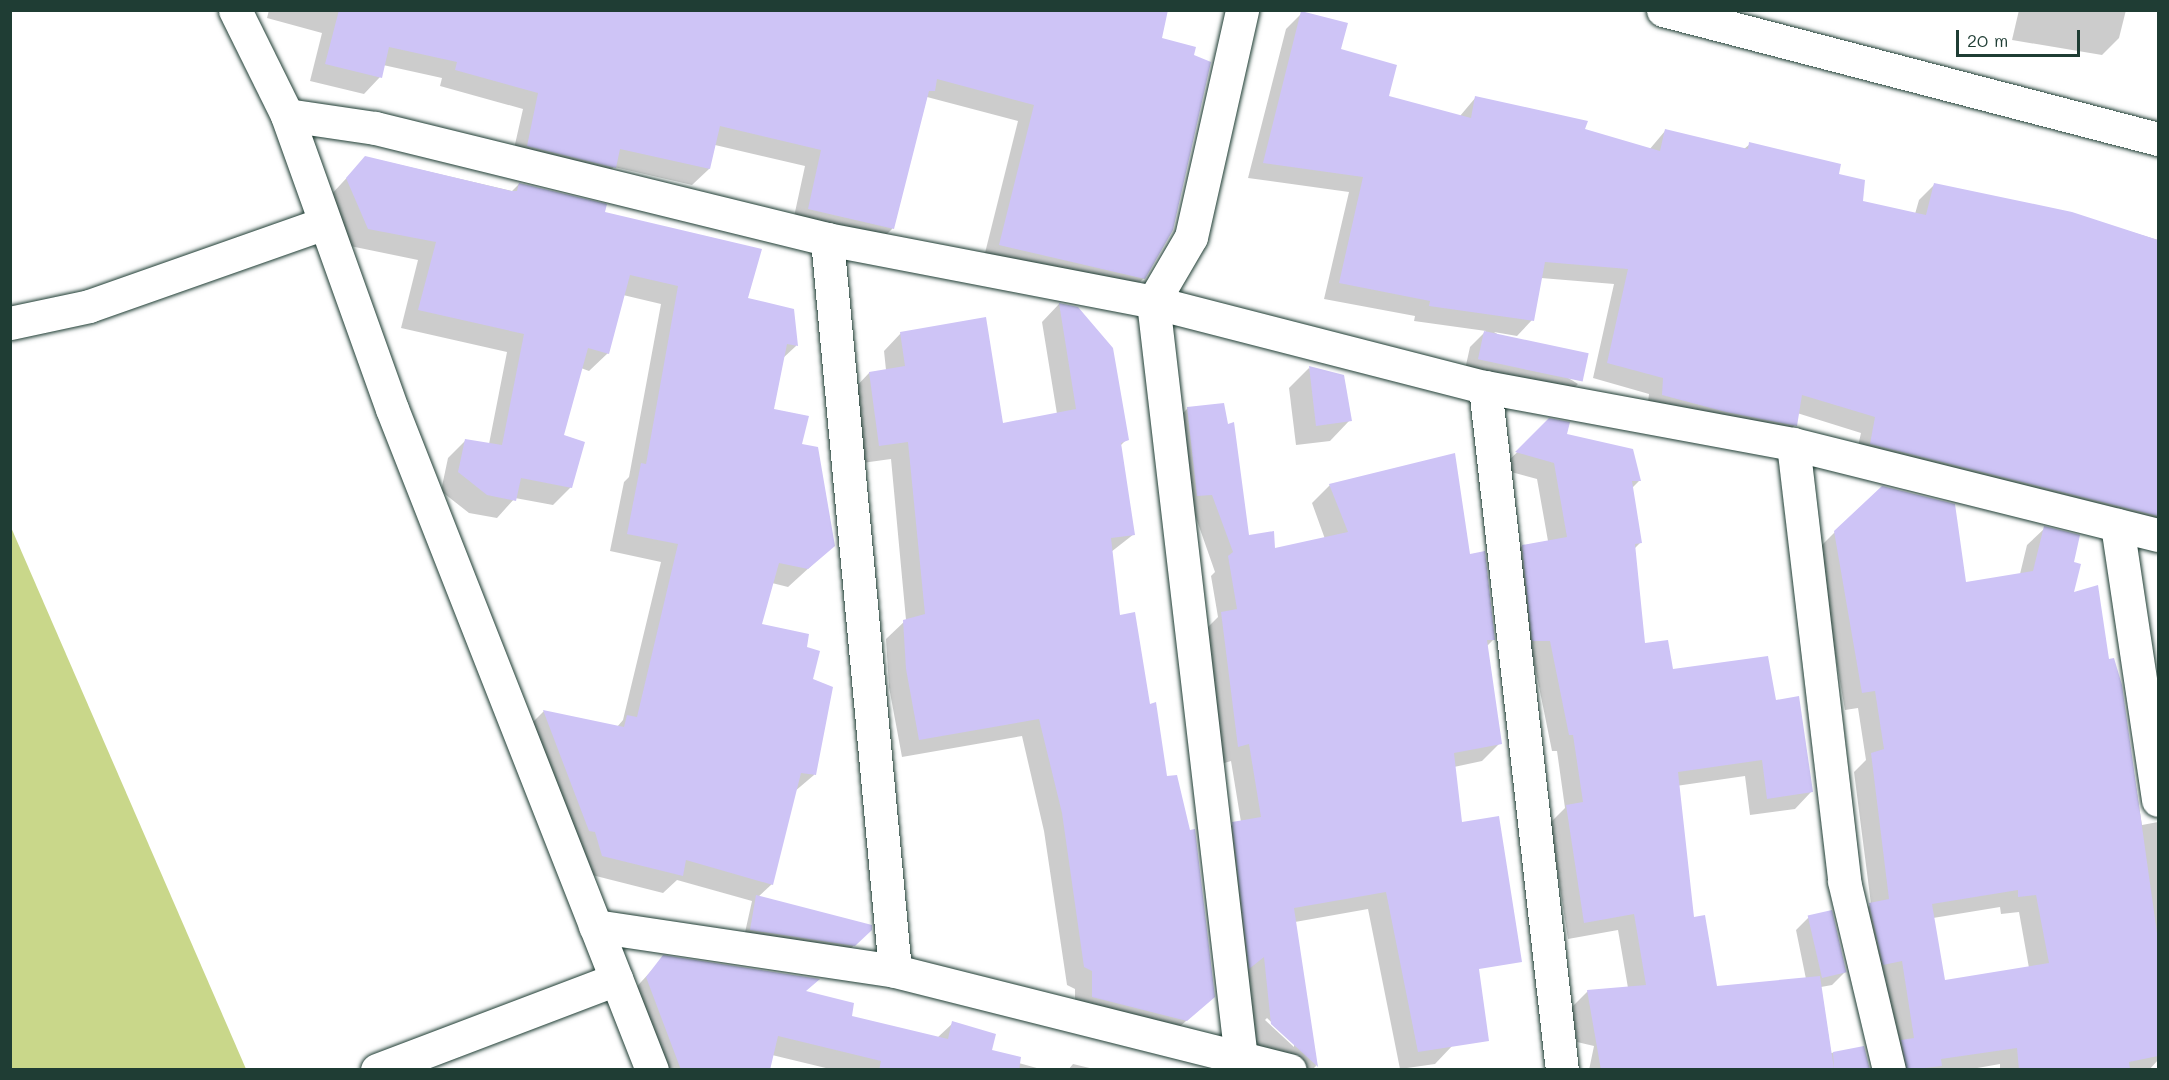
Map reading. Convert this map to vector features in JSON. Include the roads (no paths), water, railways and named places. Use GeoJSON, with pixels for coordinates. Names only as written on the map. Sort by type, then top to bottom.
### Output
{"type":"FeatureCollection","features":[{"type":"Feature","properties":{"kind":"street"},"geometry":{"type":"LineString","coordinates":[[235,10],[287,115],[396,420],[652,1070]]}},
{"type":"Feature","properties":{"kind":"street"},"geometry":{"type":"LineString","coordinates":[[1241,1059],[1153,302],[1191,237],[1242,10]]}},
{"type":"Feature","properties":{"kind":"street"},"geometry":{"type":"LineString","coordinates":[[1663,10],[2158,139]]}},
{"type":"Feature","properties":{"kind":"street"},"geometry":{"type":"LineString","coordinates":[[287,115],[375,128],[827,239],[1153,302],[1485,387],[1793,444],[2158,535]]}},
{"type":"Feature","properties":{"kind":"street"},"geometry":{"type":"LineString","coordinates":[[10,323],[89,306],[325,222]]}},
{"type":"Feature","properties":{"kind":"street"},"geometry":{"type":"LineString","coordinates":[[827,239],[895,971]]}},
{"type":"Feature","properties":{"kind":"street"},"geometry":{"type":"LineString","coordinates":[[1485,387],[1562,1070]]}},
{"type":"Feature","properties":{"kind":"street"},"geometry":{"type":"LineString","coordinates":[[1793,444],[1844,881],[1889,1070]]}},
{"type":"Feature","properties":{"kind":"street"},"geometry":{"type":"LineString","coordinates":[[2117,525],[2158,800]]}},
{"type":"Feature","properties":{"kind":"street"},"geometry":{"type":"LineString","coordinates":[[595,926],[895,971],[1290,1070]]}},
{"type":"Feature","properties":{"kind":"street"},"geometry":{"type":"LineString","coordinates":[[377,1070],[616,979]]}}]}
